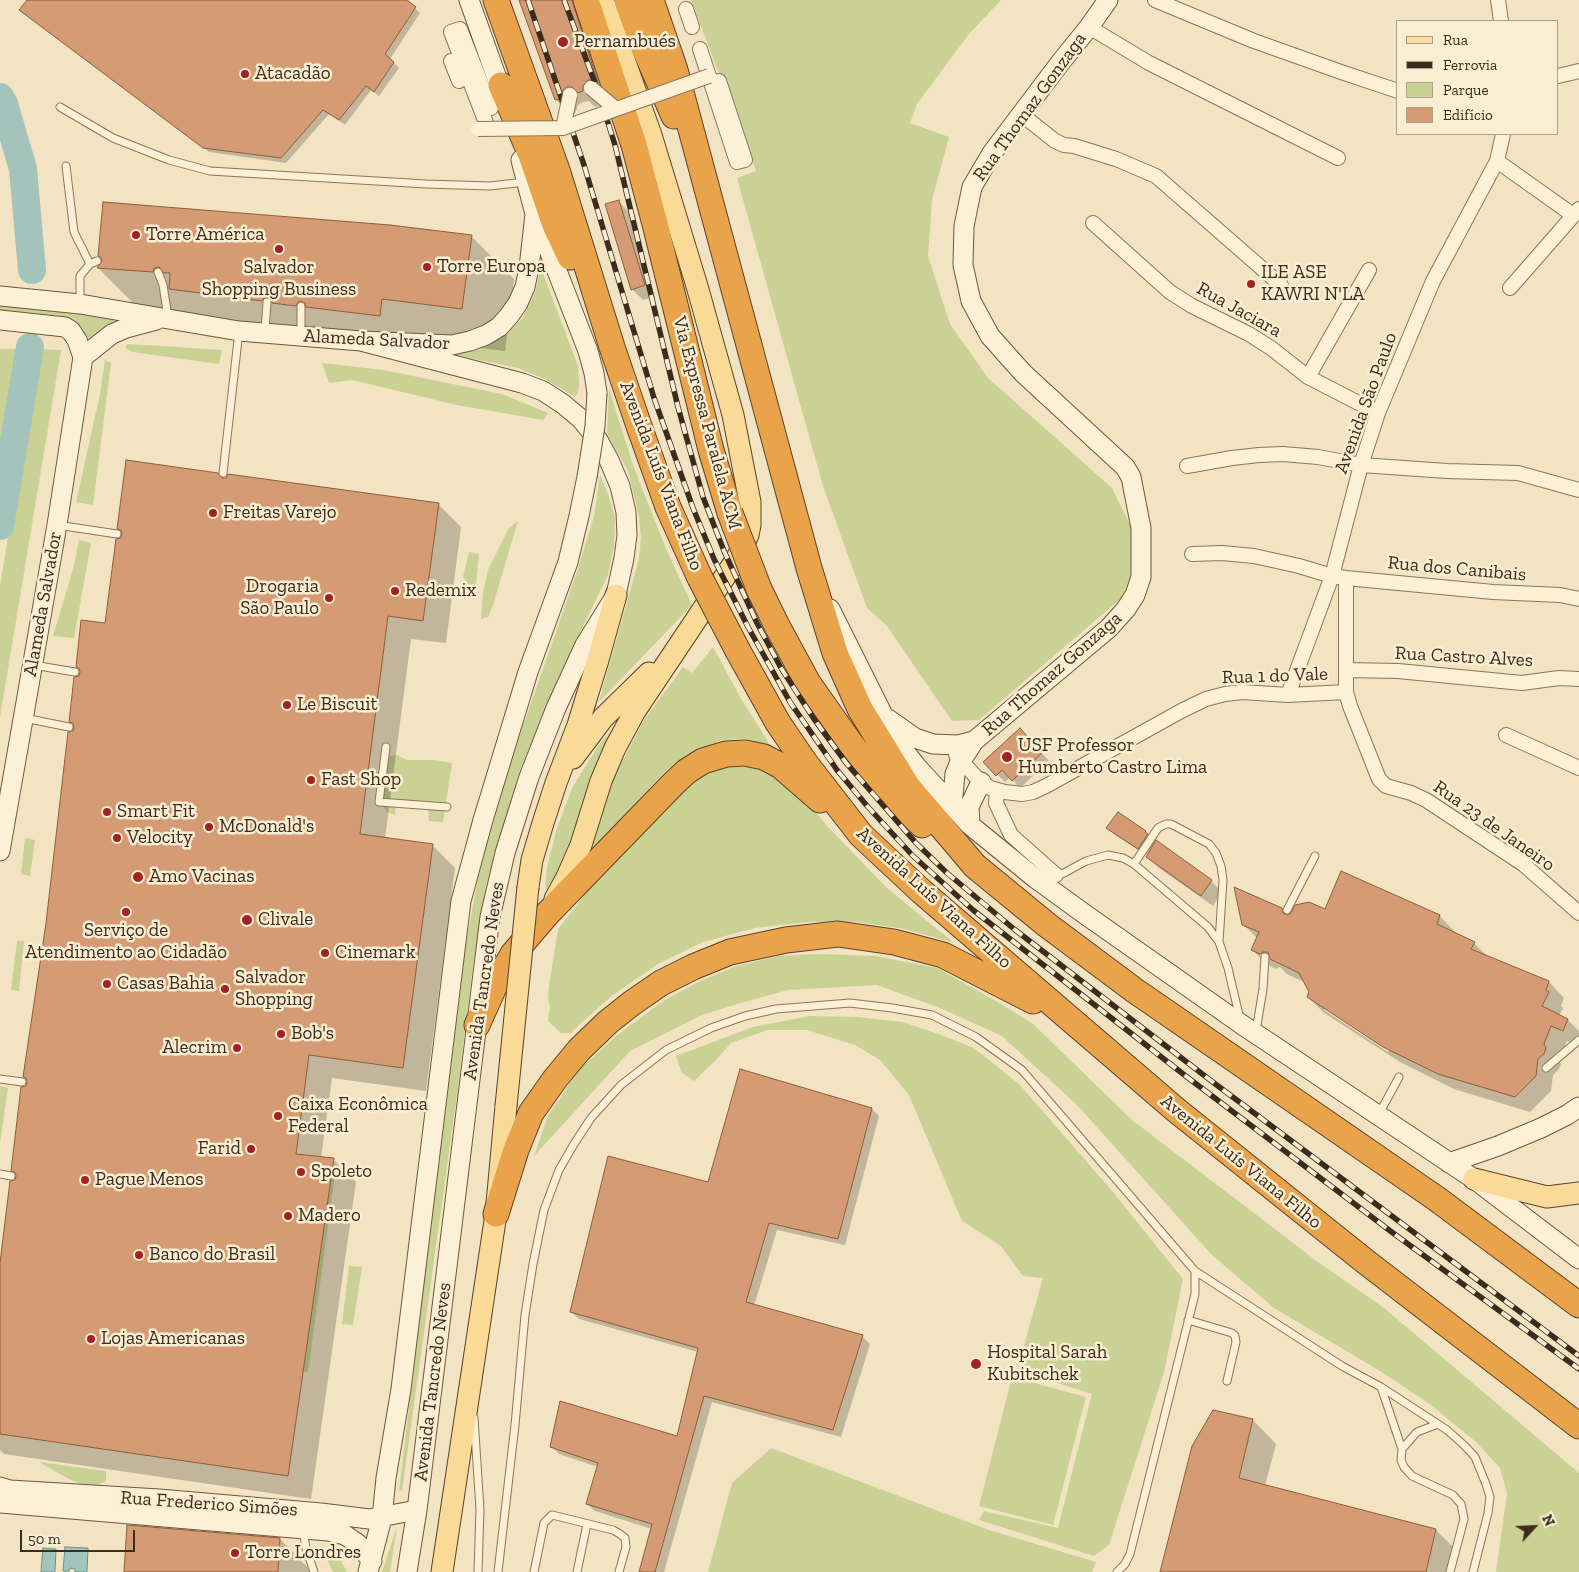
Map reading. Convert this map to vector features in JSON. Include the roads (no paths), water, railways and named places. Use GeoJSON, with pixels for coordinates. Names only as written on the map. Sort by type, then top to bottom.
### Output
{"type":"FeatureCollection","features":[{"type":"Feature","properties":{"kind":"highway","name":"Avenida Luís Viana Filho"},"geometry":{"type":"LineString","coordinates":[[496,0],[557,170],[612,347],[668,507],[700,578],[738,651],[778,723],[806,764],[861,835],[921,891],[1071,1021],[1191,1123],[1374,1268],[1579,1426]]}},
{"type":"Feature","properties":{"kind":"highway","name":"Via Expressa Paralela ACM"},"geometry":{"type":"LineString","coordinates":[[586,0],[634,145],[711,450],[730,513],[752,573],[776,624],[808,682],[851,744],[896,800],[933,835],[975,866]]}},
{"type":"Feature","properties":{"kind":"highway"},"geometry":{"type":"LineString","coordinates":[[627,0],[643,45],[712,201]]}},
{"type":"Feature","properties":{"kind":"highway"},"geometry":{"type":"LineString","coordinates":[[655,10],[676,70],[809,568],[835,653],[860,709],[908,787],[975,866],[1047,925],[1134,990],[1437,1199],[1579,1305]]}},
{"type":"Feature","properties":{"kind":"highway"},"geometry":{"type":"LineString","coordinates":[[501,85],[531,155],[556,225],[612,347]]}},
{"type":"Feature","properties":{"kind":"highway"},"geometry":{"type":"LineString","coordinates":[[476,1025],[495,985],[513,954],[548,913],[674,783],[703,761],[726,754],[745,753],[764,756],[781,766],[861,835]]}},
{"type":"Feature","properties":{"kind":"highway"},"geometry":{"type":"LineString","coordinates":[[496,1214],[516,1150],[531,1113],[555,1078],[579,1050],[614,1018],[661,983],[730,952],[786,940],[838,934],[894,942],[943,955],[1071,1021]]}},
{"type":"Feature","properties":{"kind":"main road"},"geometry":{"type":"LineString","coordinates":[[548,913],[567,877],[581,844],[600,781],[615,748],[635,711],[689,632],[744,546],[750,525],[750,502],[733,415],[697,286],[651,135],[603,0]]}},
{"type":"Feature","properties":{"kind":"main road","name":"Avenida Tancredo Neves"},"geometry":{"type":"LineString","coordinates":[[442,1572],[496,1214],[532,860],[556,783],[578,725],[616,595]]}},
{"type":"Feature","properties":{"kind":"main road"},"geometry":{"type":"LineString","coordinates":[[556,783],[603,718],[689,632]]}},
{"type":"Feature","properties":{"kind":"main road"},"geometry":{"type":"LineString","coordinates":[[1474,1180],[1547,1197],[1579,1193]]}},
{"type":"Feature","properties":{"kind":"street"},"geometry":{"type":"LineString","coordinates":[[370,1567],[382,1518],[386,1478],[401,1389],[461,901],[483,820],[528,672],[568,562],[587,477],[595,426],[597,393],[588,351],[535,214],[501,85],[470,0]]}},
{"type":"Feature","properties":{"kind":"street","name":"Rua Thomaz Gonzaga"},"geometry":{"type":"LineString","coordinates":[[952,806],[955,774],[960,761],[974,741],[1109,628],[1126,609],[1135,595],[1141,577],[1141,528],[1131,477],[1125,466],[1023,373],[990,336],[972,301],[963,264],[964,226],[972,187],[992,153],[1108,0]]}},
{"type":"Feature","properties":{"kind":"street"},"geometry":{"type":"LineString","coordinates":[[1155,0],[1254,41],[1396,90]]}},
{"type":"Feature","properties":{"kind":"street"},"geometry":{"type":"LineString","coordinates":[[1498,0],[1501,20]]}},
{"type":"Feature","properties":{"kind":"street"},"geometry":{"type":"LineString","coordinates":[[686,10],[692,27]]}},
{"type":"Feature","properties":{"kind":"street"},"geometry":{"type":"LineString","coordinates":[[1089,27],[1148,63],[1338,158]]}},
{"type":"Feature","properties":{"kind":"street"},"geometry":{"type":"LineString","coordinates":[[459,81],[458,59],[484,110],[491,108],[460,29],[451,32],[488,128]]}},
{"type":"Feature","properties":{"kind":"street"},"geometry":{"type":"LineString","coordinates":[[700,49],[737,162],[745,160],[719,81],[714,82],[736,152]]}},
{"type":"Feature","properties":{"kind":"street"},"geometry":{"type":"LineString","coordinates":[[1559,76],[1579,71]]}},
{"type":"Feature","properties":{"kind":"street"},"geometry":{"type":"LineString","coordinates":[[468,102],[478,129],[563,128],[709,76]]}},
{"type":"Feature","properties":{"kind":"street"},"geometry":{"type":"LineString","coordinates":[[591,88],[616,109]]}},
{"type":"Feature","properties":{"kind":"street"},"geometry":{"type":"LineString","coordinates":[[563,128],[570,95]]}},
{"type":"Feature","properties":{"kind":"street"},"geometry":{"type":"LineString","coordinates":[[1021,114],[1055,141],[1116,159],[1156,176],[1281,285]]}},
{"type":"Feature","properties":{"kind":"street","name":"Avenida São Paulo"},"geometry":{"type":"LineString","coordinates":[[1288,695],[1339,577],[1361,465],[1378,413],[1433,281],[1496,161],[1503,135]]}},
{"type":"Feature","properties":{"kind":"street"},"geometry":{"type":"LineString","coordinates":[[1496,161],[1576,212],[1510,288]]}},
{"type":"Feature","properties":{"kind":"street","name":"Alameda Salvador"},"geometry":{"type":"LineString","coordinates":[[0,296],[78,304],[239,331],[361,341],[452,345],[486,335],[499,327],[518,303],[525,287],[529,268],[535,214]]}},
{"type":"Feature","properties":{"kind":"street","name":"Rua Jaciara"},"geometry":{"type":"LineString","coordinates":[[1093,223],[1170,292],[1192,306],[1249,334],[1271,348],[1308,377],[1378,413]]}},
{"type":"Feature","properties":{"kind":"street"},"geometry":{"type":"LineString","coordinates":[[1308,377],[1370,270]]}},
{"type":"Feature","properties":{"kind":"street","name":"Alameda Salvador"},"geometry":{"type":"LineString","coordinates":[[0,852],[57,525],[83,357],[112,334],[133,326],[165,319]]}},
{"type":"Feature","properties":{"kind":"street"},"geometry":{"type":"LineString","coordinates":[[0,320],[65,327],[71,330],[83,357]]}},
{"type":"Feature","properties":{"kind":"street","name":"Avenida Tancredo Neves"},"geometry":{"type":"LineString","coordinates":[[361,341],[522,383],[543,391],[563,404],[581,419],[598,440],[609,460],[620,486],[626,512],[627,535],[616,595],[585,645],[556,708],[529,777],[507,845],[490,917],[417,1510],[407,1572]]}},
{"type":"Feature","properties":{"kind":"street"},"geometry":{"type":"LineString","coordinates":[[1188,466],[1232,458],[1283,454],[1318,457],[1361,465],[1447,471],[1518,473],[1579,490]]}},
{"type":"Feature","properties":{"kind":"street","name":"Rua dos Canibais"},"geometry":{"type":"LineString","coordinates":[[1192,554],[1222,553],[1254,556],[1339,577],[1493,592],[1560,595],[1579,599]]}},
{"type":"Feature","properties":{"kind":"street"},"geometry":{"type":"LineString","coordinates":[[809,568],[899,744],[916,768],[970,825],[1036,878],[1248,1029],[1378,1117],[1449,1162],[1579,1259]]}},
{"type":"Feature","properties":{"kind":"street","name":"Rua 23 de Janeiro"},"geometry":{"type":"LineString","coordinates":[[1339,577],[1346,692],[1379,780],[1386,786],[1411,793],[1426,800],[1523,864],[1579,912]]}},
{"type":"Feature","properties":{"kind":"street","name":"Rua Castro Alves"},"geometry":{"type":"LineString","coordinates":[[1346,670],[1398,671],[1522,683],[1559,678],[1579,678]]}},
{"type":"Feature","properties":{"kind":"street","name":"Rua 1 do Vale"},"geometry":{"type":"LineString","coordinates":[[989,786],[1014,794],[1033,792],[1206,699],[1242,692],[1288,695],[1346,692]]}},
{"type":"Feature","properties":{"kind":"street","name":"Rua Thomaz Gonzaga"},"geometry":{"type":"LineString","coordinates":[[882,713],[898,728],[915,738],[933,744],[958,745],[974,741]]}},
{"type":"Feature","properties":{"kind":"street"},"geometry":{"type":"LineString","coordinates":[[1506,735],[1579,768]]}},
{"type":"Feature","properties":{"kind":"street"},"geometry":{"type":"LineString","coordinates":[[948,745],[960,761],[989,786],[1011,835],[1056,875]]}},
{"type":"Feature","properties":{"kind":"street"},"geometry":{"type":"LineString","coordinates":[[970,825],[969,807],[989,786]]}},
{"type":"Feature","properties":{"kind":"street"},"geometry":{"type":"LineString","coordinates":[[1449,1162],[1498,1146],[1541,1128],[1579,1107]]}},
{"type":"Feature","properties":{"kind":"street","name":"Rua Frederico Simões"},"geometry":{"type":"LineString","coordinates":[[2,1493],[206,1503],[370,1519],[417,1510]]}},
{"type":"Feature","properties":{"kind":"street","name":"Rua Frederico Simões"},"geometry":{"type":"LineString","coordinates":[[2,1493],[154,1515],[328,1530],[345,1535],[358,1544],[370,1567]]}},
{"type":"Feature","properties":{"kind":"street"},"geometry":{"type":"LineString","coordinates":[[154,1515],[161,1512],[182,1513],[206,1503]]}},
{"type":"Feature","properties":{"kind":"lane"},"geometry":{"type":"LineString","coordinates":[[60,107],[113,138],[169,160],[210,171],[426,184],[490,186],[527,182]]}},
{"type":"Feature","properties":{"kind":"lane"},"geometry":{"type":"LineString","coordinates":[[66,166],[74,232],[94,263],[80,276],[78,304]]}},
{"type":"Feature","properties":{"kind":"lane"},"geometry":{"type":"LineString","coordinates":[[158,272],[162,285],[165,319]]}},
{"type":"Feature","properties":{"kind":"lane"},"geometry":{"type":"LineString","coordinates":[[265,333],[268,302]]}},
{"type":"Feature","properties":{"kind":"lane"},"geometry":{"type":"LineString","coordinates":[[300,336],[302,306]]}},
{"type":"Feature","properties":{"kind":"lane"},"geometry":{"type":"LineString","coordinates":[[223,473],[239,331]]}},
{"type":"Feature","properties":{"kind":"lane"},"geometry":{"type":"LineString","coordinates":[[57,525],[117,534]]}},
{"type":"Feature","properties":{"kind":"lane"},"geometry":{"type":"LineString","coordinates":[[32,665],[75,672]]}},
{"type":"Feature","properties":{"kind":"lane"},"geometry":{"type":"LineString","coordinates":[[23,718],[69,727]]}},
{"type":"Feature","properties":{"kind":"lane"},"geometry":{"type":"LineString","coordinates":[[386,748],[379,802],[447,807]]}},
{"type":"Feature","properties":{"kind":"lane"},"geometry":{"type":"LineString","coordinates":[[1134,864],[1158,828],[1166,824],[1171,824],[1209,844],[1216,853],[1221,866],[1223,880],[1219,942]]}},
{"type":"Feature","properties":{"kind":"lane"},"geometry":{"type":"LineString","coordinates":[[1036,878],[1064,873],[1086,861],[1108,855],[1123,858],[1134,864],[1208,928],[1219,942],[1248,1029]]}},
{"type":"Feature","properties":{"kind":"lane"},"geometry":{"type":"LineString","coordinates":[[1287,910],[1315,856]]}},
{"type":"Feature","properties":{"kind":"lane"},"geometry":{"type":"LineString","coordinates":[[1248,1029],[1263,988],[1265,957]]}},
{"type":"Feature","properties":{"kind":"lane"},"geometry":{"type":"LineString","coordinates":[[500,1571],[526,1306],[533,1264],[544,1210],[559,1170],[591,1118],[621,1085],[666,1050],[711,1028],[745,1016],[776,1009],[850,1003],[892,1008],[932,1016],[976,1038],[1022,1070],[1195,1271],[1342,1366],[1381,1387],[1438,1424],[1465,1446],[1475,1458],[1490,1497],[1488,1513],[1473,1572]]}},
{"type":"Feature","properties":{"kind":"lane"},"geometry":{"type":"LineString","coordinates":[[1546,1068],[1579,1040]]}},
{"type":"Feature","properties":{"kind":"lane"},"geometry":{"type":"LineString","coordinates":[[1378,1117],[1399,1077]]}},
{"type":"Feature","properties":{"kind":"lane"},"geometry":{"type":"LineString","coordinates":[[0,1079],[22,1082]]}},
{"type":"Feature","properties":{"kind":"lane"},"geometry":{"type":"LineString","coordinates":[[0,1174],[11,1176]]}},
{"type":"Feature","properties":{"kind":"lane"},"geometry":{"type":"LineString","coordinates":[[1117,1572],[1125,1564],[1130,1554],[1194,1294],[1195,1271]]}},
{"type":"Feature","properties":{"kind":"lane"},"geometry":{"type":"LineString","coordinates":[[1188,1320],[1232,1333],[1235,1336],[1236,1342],[1227,1381]]}},
{"type":"Feature","properties":{"kind":"lane"},"geometry":{"type":"LineString","coordinates":[[472,1378],[480,1509],[478,1572]]}},
{"type":"Feature","properties":{"kind":"lane"},"geometry":{"type":"LineString","coordinates":[[1381,1387],[1402,1449],[1401,1460],[1404,1467],[1412,1476],[1454,1495],[1461,1504],[1464,1519],[1450,1572]]}},
{"type":"Feature","properties":{"kind":"lane"},"geometry":{"type":"LineString","coordinates":[[1402,1449],[1417,1432],[1438,1424]]}},
{"type":"Feature","properties":{"kind":"lane"},"geometry":{"type":"LineString","coordinates":[[534,1572],[544,1523],[549,1517],[559,1516],[613,1530],[625,1538],[626,1547],[619,1572]]}},
{"type":"Feature","properties":{"kind":"lane"},"geometry":{"type":"LineString","coordinates":[[577,1572],[587,1524]]}},
{"type":"Feature","properties":{"kind":"lane"},"geometry":{"type":"LineString","coordinates":[[302,1527],[306,1548],[314,1572]]}},
{"type":"Feature","properties":{"kind":"water"},"geometry":{"type":"Polygon","coordinates":[[[65,1547],[88,1548],[87,1572],[75,1572],[75,1569],[70,1568],[69,1571],[63,1571],[65,1547]]]}},
{"type":"Feature","properties":{"kind":"water"},"geometry":{"type":"Polygon","coordinates":[[[43,1548],[56,1549],[55,1572],[41,1572],[43,1548]]]}},
{"type":"Feature","properties":{"kind":"waterway"},"geometry":{"type":"LineString","coordinates":[[0,97],[4,104],[23,169],[32,270]]}},
{"type":"Feature","properties":{"kind":"waterway"},"geometry":{"type":"LineString","coordinates":[[0,526],[30,347]]}},
{"type":"Feature","properties":{"kind":"railway"},"geometry":{"type":"LineString","coordinates":[[528,0],[584,165],[654,398],[693,508],[714,559],[748,627],[790,702],[837,770],[913,856],[973,910],[1187,1077],[1393,1233],[1579,1369]]}},
{"type":"Feature","properties":{"kind":"railway"},"geometry":{"type":"LineString","coordinates":[[564,0],[598,91],[615,145],[678,407],[703,497],[724,551],[757,623],[781,668],[814,719],[847,764],[916,843],[947,873],[1014,929],[1214,1083],[1579,1356]]}},
{"type":"Feature","properties":{"kind":"place","name":"Pernambués"},"geometry":{"type":"Point","coordinates":[563,42]}},
{"type":"Feature","properties":{"kind":"place","name":"Atacadão"},"geometry":{"type":"Point","coordinates":[245,74]}},
{"type":"Feature","properties":{"kind":"place","name":"Torre América"},"geometry":{"type":"Point","coordinates":[136,235]}},
{"type":"Feature","properties":{"kind":"place","name":"Salvador Shopping Business"},"geometry":{"type":"Point","coordinates":[279,249]}},
{"type":"Feature","properties":{"kind":"place","name":"Torre Europa"},"geometry":{"type":"Point","coordinates":[427,267]}},
{"type":"Feature","properties":{"kind":"place","name":"ILE ASE KAWRI N'LA"},"geometry":{"type":"Point","coordinates":[1251,284]}},
{"type":"Feature","properties":{"kind":"place","name":"Freitas Varejo"},"geometry":{"type":"Point","coordinates":[213,513]}},
{"type":"Feature","properties":{"kind":"place","name":"Redemix"},"geometry":{"type":"Point","coordinates":[395,591]}},
{"type":"Feature","properties":{"kind":"place","name":"Drogaria São Paulo"},"geometry":{"type":"Point","coordinates":[329,598]}},
{"type":"Feature","properties":{"kind":"place","name":"Le Biscuit"},"geometry":{"type":"Point","coordinates":[287,705]}},
{"type":"Feature","properties":{"kind":"place","name":"USF Professor Humberto Castro Lima"},"geometry":{"type":"Point","coordinates":[1007,757]}},
{"type":"Feature","properties":{"kind":"place","name":"Fast Shop"},"geometry":{"type":"Point","coordinates":[311,780]}},
{"type":"Feature","properties":{"kind":"place","name":"Smart Fit"},"geometry":{"type":"Point","coordinates":[107,812]}},
{"type":"Feature","properties":{"kind":"place","name":"McDonald's"},"geometry":{"type":"Point","coordinates":[209,827]}},
{"type":"Feature","properties":{"kind":"place","name":"Velocity"},"geometry":{"type":"Point","coordinates":[117,838]}},
{"type":"Feature","properties":{"kind":"place","name":"Amo Vacinas"},"geometry":{"type":"Point","coordinates":[138,877]}},
{"type":"Feature","properties":{"kind":"place","name":"Serviço de Atendimento ao Cidadão"},"geometry":{"type":"Point","coordinates":[126,912]}},
{"type":"Feature","properties":{"kind":"place","name":"Clivale"},"geometry":{"type":"Point","coordinates":[247,920]}},
{"type":"Feature","properties":{"kind":"place","name":"Cinemark"},"geometry":{"type":"Point","coordinates":[325,953]}},
{"type":"Feature","properties":{"kind":"place","name":"Casas Bahia"},"geometry":{"type":"Point","coordinates":[107,984]}},
{"type":"Feature","properties":{"kind":"place","name":"Salvador Shopping"},"geometry":{"type":"Point","coordinates":[225,989]}},
{"type":"Feature","properties":{"kind":"place","name":"Bob's"},"geometry":{"type":"Point","coordinates":[281,1034]}},
{"type":"Feature","properties":{"kind":"place","name":"Alecrim"},"geometry":{"type":"Point","coordinates":[237,1048]}},
{"type":"Feature","properties":{"kind":"place","name":"Caixa Econômica Federal"},"geometry":{"type":"Point","coordinates":[278,1116]}},
{"type":"Feature","properties":{"kind":"place","name":"Farid"},"geometry":{"type":"Point","coordinates":[251,1149]}},
{"type":"Feature","properties":{"kind":"place","name":"Spoleto"},"geometry":{"type":"Point","coordinates":[301,1172]}},
{"type":"Feature","properties":{"kind":"place","name":"Pague Menos"},"geometry":{"type":"Point","coordinates":[85,1180]}},
{"type":"Feature","properties":{"kind":"place","name":"Madero"},"geometry":{"type":"Point","coordinates":[288,1216]}},
{"type":"Feature","properties":{"kind":"place","name":"Banco do Brasil"},"geometry":{"type":"Point","coordinates":[139,1255]}},
{"type":"Feature","properties":{"kind":"place","name":"Lojas Americanas"},"geometry":{"type":"Point","coordinates":[91,1339]}},
{"type":"Feature","properties":{"kind":"place","name":"Hospital Sarah Kubitschek"},"geometry":{"type":"Point","coordinates":[976,1364]}},
{"type":"Feature","properties":{"kind":"place","name":"Torre Londres"},"geometry":{"type":"Point","coordinates":[235,1553]}}]}
